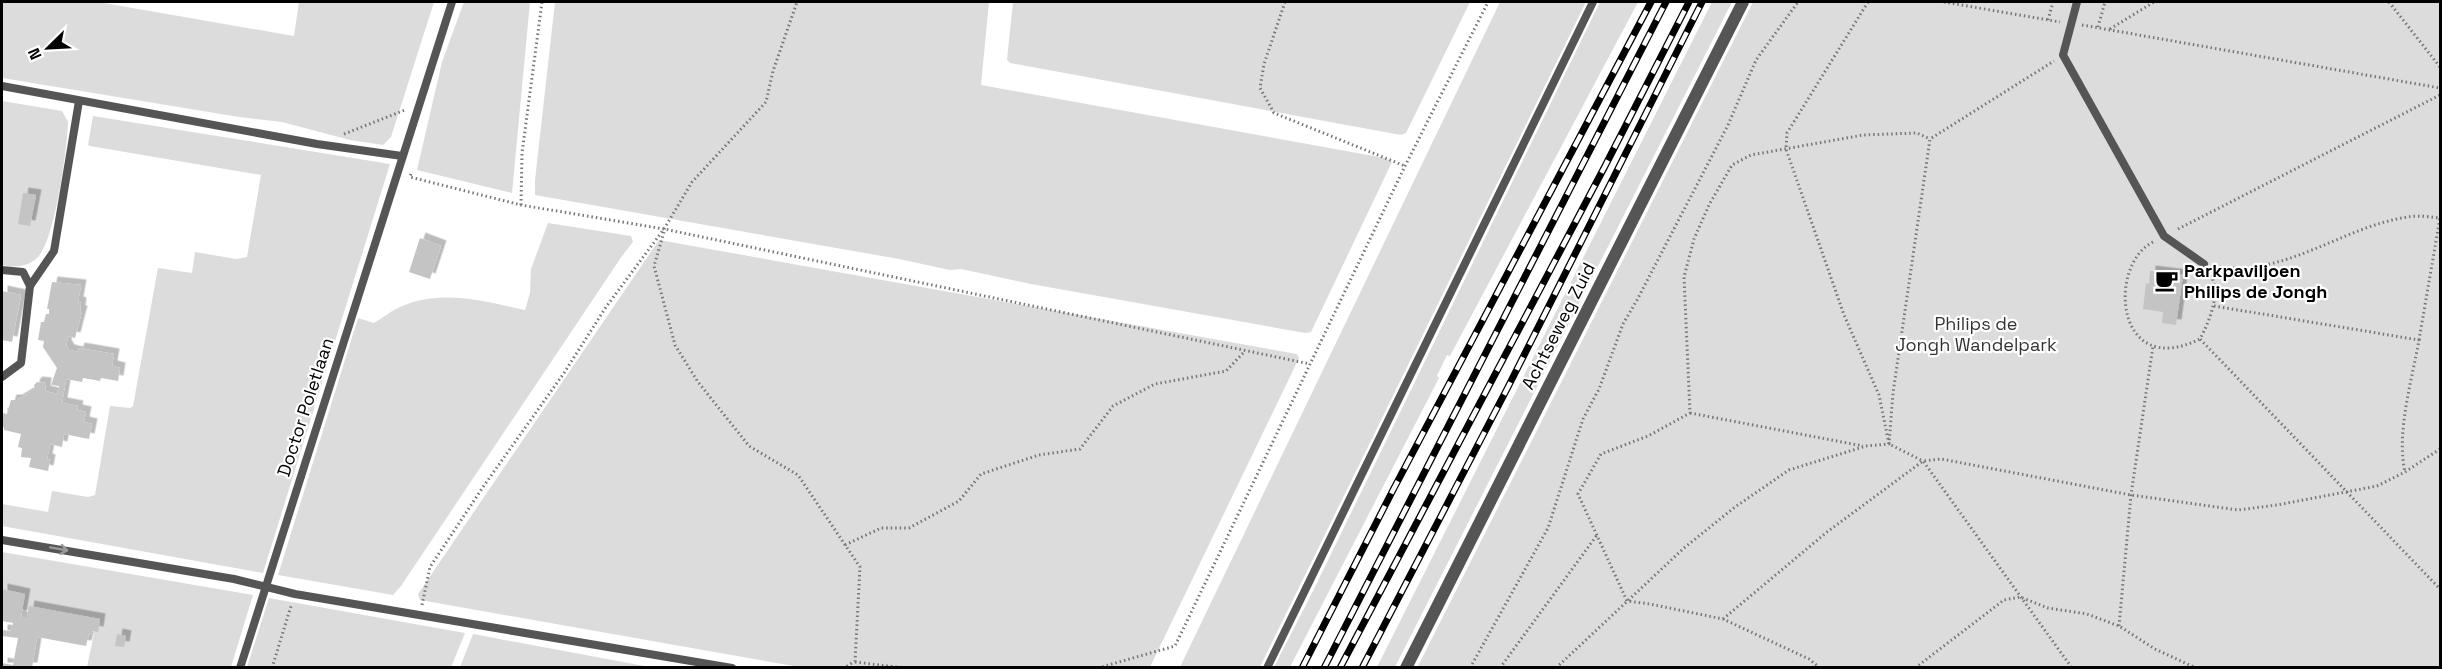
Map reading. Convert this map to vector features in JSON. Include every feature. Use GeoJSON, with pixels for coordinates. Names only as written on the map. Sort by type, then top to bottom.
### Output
{"type":"FeatureCollection","features":[{"type":"Feature","properties":{"kind":"street","name":"Achtseweg Zuid"},"geometry":{"type":"LineString","coordinates":[[1406,668],[1743,2]]}},
{"type":"Feature","properties":{"kind":"lane","name":"Doctor Poletlaan"},"geometry":{"type":"LineString","coordinates":[[240,668],[452,2]]}},
{"type":"Feature","properties":{"kind":"lane"},"geometry":{"type":"LineString","coordinates":[[1268,668],[1593,2]]}},
{"type":"Feature","properties":{"kind":"lane"},"geometry":{"type":"LineString","coordinates":[[2077,2],[2063,55],[2164,236],[2204,264]]}},
{"type":"Feature","properties":{"kind":"lane"},"geometry":{"type":"LineString","coordinates":[[2,86],[317,144],[402,156]]}},
{"type":"Feature","properties":{"kind":"lane"},"geometry":{"type":"LineString","coordinates":[[2,377],[21,363],[30,286],[54,251],[79,101]]}},
{"type":"Feature","properties":{"kind":"lane"},"geometry":{"type":"LineString","coordinates":[[2,270],[23,272],[30,286]]}},
{"type":"Feature","properties":{"kind":"lane"},"geometry":{"type":"LineString","coordinates":[[2,540],[234,579],[295,594],[732,668]]}},
{"type":"Feature","properties":{"kind":"path"},"geometry":{"type":"LineString","coordinates":[[521,205],[522,153],[542,2]]}},
{"type":"Feature","properties":{"kind":"path"},"geometry":{"type":"LineString","coordinates":[[420,615],[430,567],[483,487],[564,373],[606,307],[664,229],[692,182],[766,102],[773,71],[797,2]]}},
{"type":"Feature","properties":{"kind":"path"},"geometry":{"type":"LineString","coordinates":[[1285,2],[1264,64],[1260,88],[1274,113],[1405,166]]}},
{"type":"Feature","properties":{"kind":"path"},"geometry":{"type":"LineString","coordinates":[[1098,668],[1175,646],[1405,166],[1488,2]]}},
{"type":"Feature","properties":{"kind":"path"},"geometry":{"type":"LineString","coordinates":[[1470,668],[1548,528],[1583,419],[1599,389],[1623,324],[1728,125],[1756,60],[1798,2]]}},
{"type":"Feature","properties":{"kind":"path"},"geometry":{"type":"LineString","coordinates":[[1868,2],[1787,133],[1786,149],[1844,315],[1879,395],[1889,444]]}},
{"type":"Feature","properties":{"kind":"path"},"geometry":{"type":"LineString","coordinates":[[1944,2],[2440,88]]}},
{"type":"Feature","properties":{"kind":"path"},"geometry":{"type":"LineString","coordinates":[[2048,20],[2053,2]]}},
{"type":"Feature","properties":{"kind":"path"},"geometry":{"type":"LineString","coordinates":[[2098,27],[2105,2]]}},
{"type":"Feature","properties":{"kind":"path"},"geometry":{"type":"LineString","coordinates":[[2110,29],[2154,2]]}},
{"type":"Feature","properties":{"kind":"path"},"geometry":{"type":"LineString","coordinates":[[2389,2],[2440,67]]}},
{"type":"Feature","properties":{"kind":"path"},"geometry":{"type":"LineString","coordinates":[[1889,444],[1893,393],[1930,139],[2063,55]]}},
{"type":"Feature","properties":{"kind":"path"},"geometry":{"type":"LineString","coordinates":[[2204,264],[2213,279],[2214,306],[2200,339],[2168,349],[2153,346],[2138,337],[2127,320],[2126,290],[2129,273],[2137,257],[2148,244],[2440,95]]}},
{"type":"Feature","properties":{"kind":"path"},"geometry":{"type":"LineString","coordinates":[[317,144],[407,110],[417,113]]}},
{"type":"Feature","properties":{"kind":"path"},"geometry":{"type":"LineString","coordinates":[[1690,413],[1684,277],[1694,239],[1709,205],[1732,165],[1751,155],[1863,135],[1917,133],[1930,139]]}},
{"type":"Feature","properties":{"kind":"path"},"geometry":{"type":"LineString","coordinates":[[410,177],[521,205],[664,229],[1310,364]]}},
{"type":"Feature","properties":{"kind":"path"},"geometry":{"type":"LineString","coordinates":[[2204,264],[2230,269],[2273,264],[2384,221],[2411,216],[2440,218],[2405,418],[2402,458],[2405,472]]}},
{"type":"Feature","properties":{"kind":"path"},"geometry":{"type":"LineString","coordinates":[[664,229],[654,266],[675,345],[699,382],[749,446],[798,475],[860,567],[855,662]]}},
{"type":"Feature","properties":{"kind":"path"},"geometry":{"type":"LineString","coordinates":[[2214,306],[2419,340]]}},
{"type":"Feature","properties":{"kind":"path"},"geometry":{"type":"LineString","coordinates":[[2200,339],[2440,589]]}},
{"type":"Feature","properties":{"kind":"path"},"geometry":{"type":"LineString","coordinates":[[2119,626],[2132,495],[2153,346]]}},
{"type":"Feature","properties":{"kind":"path"},"geometry":{"type":"LineString","coordinates":[[845,545],[881,528],[909,528],[959,501],[981,474],[1039,455],[1080,448],[1113,406],[1155,384],[1226,371],[1245,350]]}},
{"type":"Feature","properties":{"kind":"path"},"geometry":{"type":"LineString","coordinates":[[1627,601],[1578,494],[1601,454],[1648,436],[1690,413],[1866,446]]}},
{"type":"Feature","properties":{"kind":"path"},"geometry":{"type":"LineString","coordinates":[[1556,668],[1684,548],[1789,470],[1866,446],[1889,444],[1923,461],[2072,668]]}},
{"type":"Feature","properties":{"kind":"path"},"geometry":{"type":"LineString","coordinates":[[1723,619],[1818,540],[1923,461],[1941,459],[2132,495],[2238,510],[2377,486],[2405,472],[2440,449]]}},
{"type":"Feature","properties":{"kind":"path"},"geometry":{"type":"LineString","coordinates":[[1500,668],[1597,535]]}},
{"type":"Feature","properties":{"kind":"path"},"geometry":{"type":"LineString","coordinates":[[272,668],[295,594]]}},
{"type":"Feature","properties":{"kind":"path"},"geometry":{"type":"LineString","coordinates":[[1915,668],[2004,600],[2020,597],[2048,608],[2087,614],[2119,626],[2155,649],[2196,668]]}},
{"type":"Feature","properties":{"kind":"path"},"geometry":{"type":"LineString","coordinates":[[1627,601],[1650,603],[1723,619],[1809,659],[1820,668]]}},
{"type":"Feature","properties":{"kind":"path"},"geometry":{"type":"LineString","coordinates":[[844,668],[855,662],[904,668]]}},
{"type":"Feature","properties":{"kind":"green space"},"geometry":{"type":"Polygon","coordinates":[[[2,2],[98,2],[294,36],[299,2],[434,2],[391,137],[383,145],[350,140],[282,122],[2,78],[2,2]]]}},
{"type":"Feature","properties":{"kind":"green space"},"geometry":{"type":"Polygon","coordinates":[[[464,2],[530,2],[512,193],[417,170],[442,62],[464,2]]]}},
{"type":"Feature","properties":{"kind":"green space"},"geometry":{"type":"Polygon","coordinates":[[[555,2],[989,2],[981,85],[1385,158],[1392,162],[1311,332],[1305,333],[1031,284],[961,269],[950,270],[535,195],[555,2]]]}},
{"type":"Feature","properties":{"kind":"green space"},"geometry":{"type":"Polygon","coordinates":[[[1013,2],[1470,2],[1406,133],[1401,135],[1010,63],[1007,60],[1013,2]]]}},
{"type":"Feature","properties":{"kind":"green space"},"geometry":{"type":"Polygon","coordinates":[[[1500,2],[1586,2],[1260,667],[1180,667],[1500,2]]]}},
{"type":"Feature","properties":{"kind":"green space"},"geometry":{"type":"Polygon","coordinates":[[[1600,2],[1638,2],[1450,356],[1447,355],[1437,376],[1439,378],[1290,667],[1274,667],[1313,591],[1600,2]]]}},
{"type":"Feature","properties":{"kind":"green space"},"geometry":{"type":"Polygon","coordinates":[[[1712,2],[1732,2],[1395,667],[1377,667],[1712,2]]]}},
{"type":"Feature","properties":{"kind":"green space","name":"Philips de Jongh Wandelpark"},"geometry":{"type":"Polygon","coordinates":[[[1753,2],[2440,2],[2440,667],[1417,668],[1753,2]]]}},
{"type":"Feature","properties":{"kind":"green space"},"geometry":{"type":"Polygon","coordinates":[[[2,101],[62,111],[68,122],[62,172],[49,233],[37,258],[29,264],[20,266],[2,265],[2,101]]]}},
{"type":"Feature","properties":{"kind":"green space"},"geometry":{"type":"Polygon","coordinates":[[[93,116],[390,164],[263,573],[2,526],[2,504],[48,512],[52,491],[88,497],[95,495],[110,406],[130,408],[133,406],[158,268],[192,273],[195,252],[236,259],[247,257],[261,175],[90,146],[88,145],[93,116]]]}},
{"type":"Feature","properties":{"kind":"green space"},"geometry":{"type":"Polygon","coordinates":[[[548,223],[631,236],[633,242],[401,586],[393,595],[278,575],[358,318],[374,323],[402,306],[417,301],[448,297],[479,300],[525,310],[530,293],[531,269],[548,223]]]}},
{"type":"Feature","properties":{"kind":"green space"},"geometry":{"type":"Polygon","coordinates":[[[659,240],[1297,354],[1299,358],[1150,667],[799,667],[420,600],[418,594],[659,240]]]}},
{"type":"Feature","properties":{"kind":"green space"},"geometry":{"type":"Polygon","coordinates":[[[2,552],[253,595],[231,667],[87,667],[96,624],[21,609],[22,597],[2,593],[2,552]]]}},
{"type":"Feature","properties":{"kind":"green space"},"geometry":{"type":"Polygon","coordinates":[[[269,598],[465,633],[451,667],[247,667],[269,598]]]}},
{"type":"Feature","properties":{"kind":"green space"},"geometry":{"type":"Polygon","coordinates":[[[473,634],[650,667],[460,667],[473,634]]]}},
{"type":"Feature","properties":{"kind":"building"},"geometry":{"type":"Polygon","coordinates":[[[23,193],[36,195],[30,226],[18,224],[23,193]]]}},
{"type":"Feature","properties":{"kind":"building"},"geometry":{"type":"Polygon","coordinates":[[[420,238],[441,246],[430,279],[409,272],[420,238]]]}},
{"type":"Feature","properties":{"kind":"building"},"geometry":{"type":"Polygon","coordinates":[[[2150,271],[2183,275],[2176,325],[2162,323],[2163,312],[2143,309],[2150,271]]]}},
{"type":"Feature","properties":{"kind":"building"},"geometry":{"type":"Polygon","coordinates":[[[52,282],[81,285],[78,302],[81,303],[80,311],[82,311],[75,338],[68,336],[66,345],[69,350],[78,352],[79,348],[114,354],[112,366],[120,368],[118,381],[83,378],[82,382],[66,379],[62,403],[78,406],[77,410],[86,412],[84,422],[92,424],[89,439],[64,434],[62,447],[50,444],[47,459],[50,460],[48,471],[29,467],[31,458],[21,457],[22,448],[18,447],[21,434],[4,430],[2,413],[7,414],[11,400],[17,400],[35,389],[34,385],[37,382],[46,383],[45,391],[57,394],[59,386],[51,385],[57,368],[43,347],[44,341],[38,340],[41,322],[44,322],[46,314],[49,314],[49,309],[47,309],[52,282]]]}},
{"type":"Feature","properties":{"kind":"building"},"geometry":{"type":"Polygon","coordinates":[[[2,291],[21,295],[12,342],[2,340],[2,291]]]}},
{"type":"Feature","properties":{"kind":"building"},"geometry":{"type":"Polygon","coordinates":[[[2,589],[25,594],[21,617],[27,617],[29,606],[100,619],[98,632],[92,631],[92,635],[89,634],[86,646],[37,637],[32,668],[2,668],[2,663],[13,665],[18,638],[2,636],[2,630],[11,631],[13,623],[2,621],[2,589]]]}},
{"type":"Feature","properties":{"kind":"building"},"geometry":{"type":"Polygon","coordinates":[[[117,634],[126,636],[124,647],[115,646],[117,634]]]}},
{"type":"Feature","properties":{"kind":"railway"},"geometry":{"type":"LineString","coordinates":[[1302,668],[1393,490],[1651,2]]}},
{"type":"Feature","properties":{"kind":"railway"},"geometry":{"type":"LineString","coordinates":[[1324,668],[1666,2]]}},
{"type":"Feature","properties":{"kind":"railway"},"geometry":{"type":"LineString","coordinates":[[1340,668],[1689,2]]}},
{"type":"Feature","properties":{"kind":"railway"},"geometry":{"type":"LineString","coordinates":[[1362,668],[1508,387],[1702,2]]}},
{"type":"Feature","properties":{"kind":"place","name":"Parkpaviljoen Philips de Jongh"},"geometry":{"type":"Point","coordinates":[2166,280]}}]}
